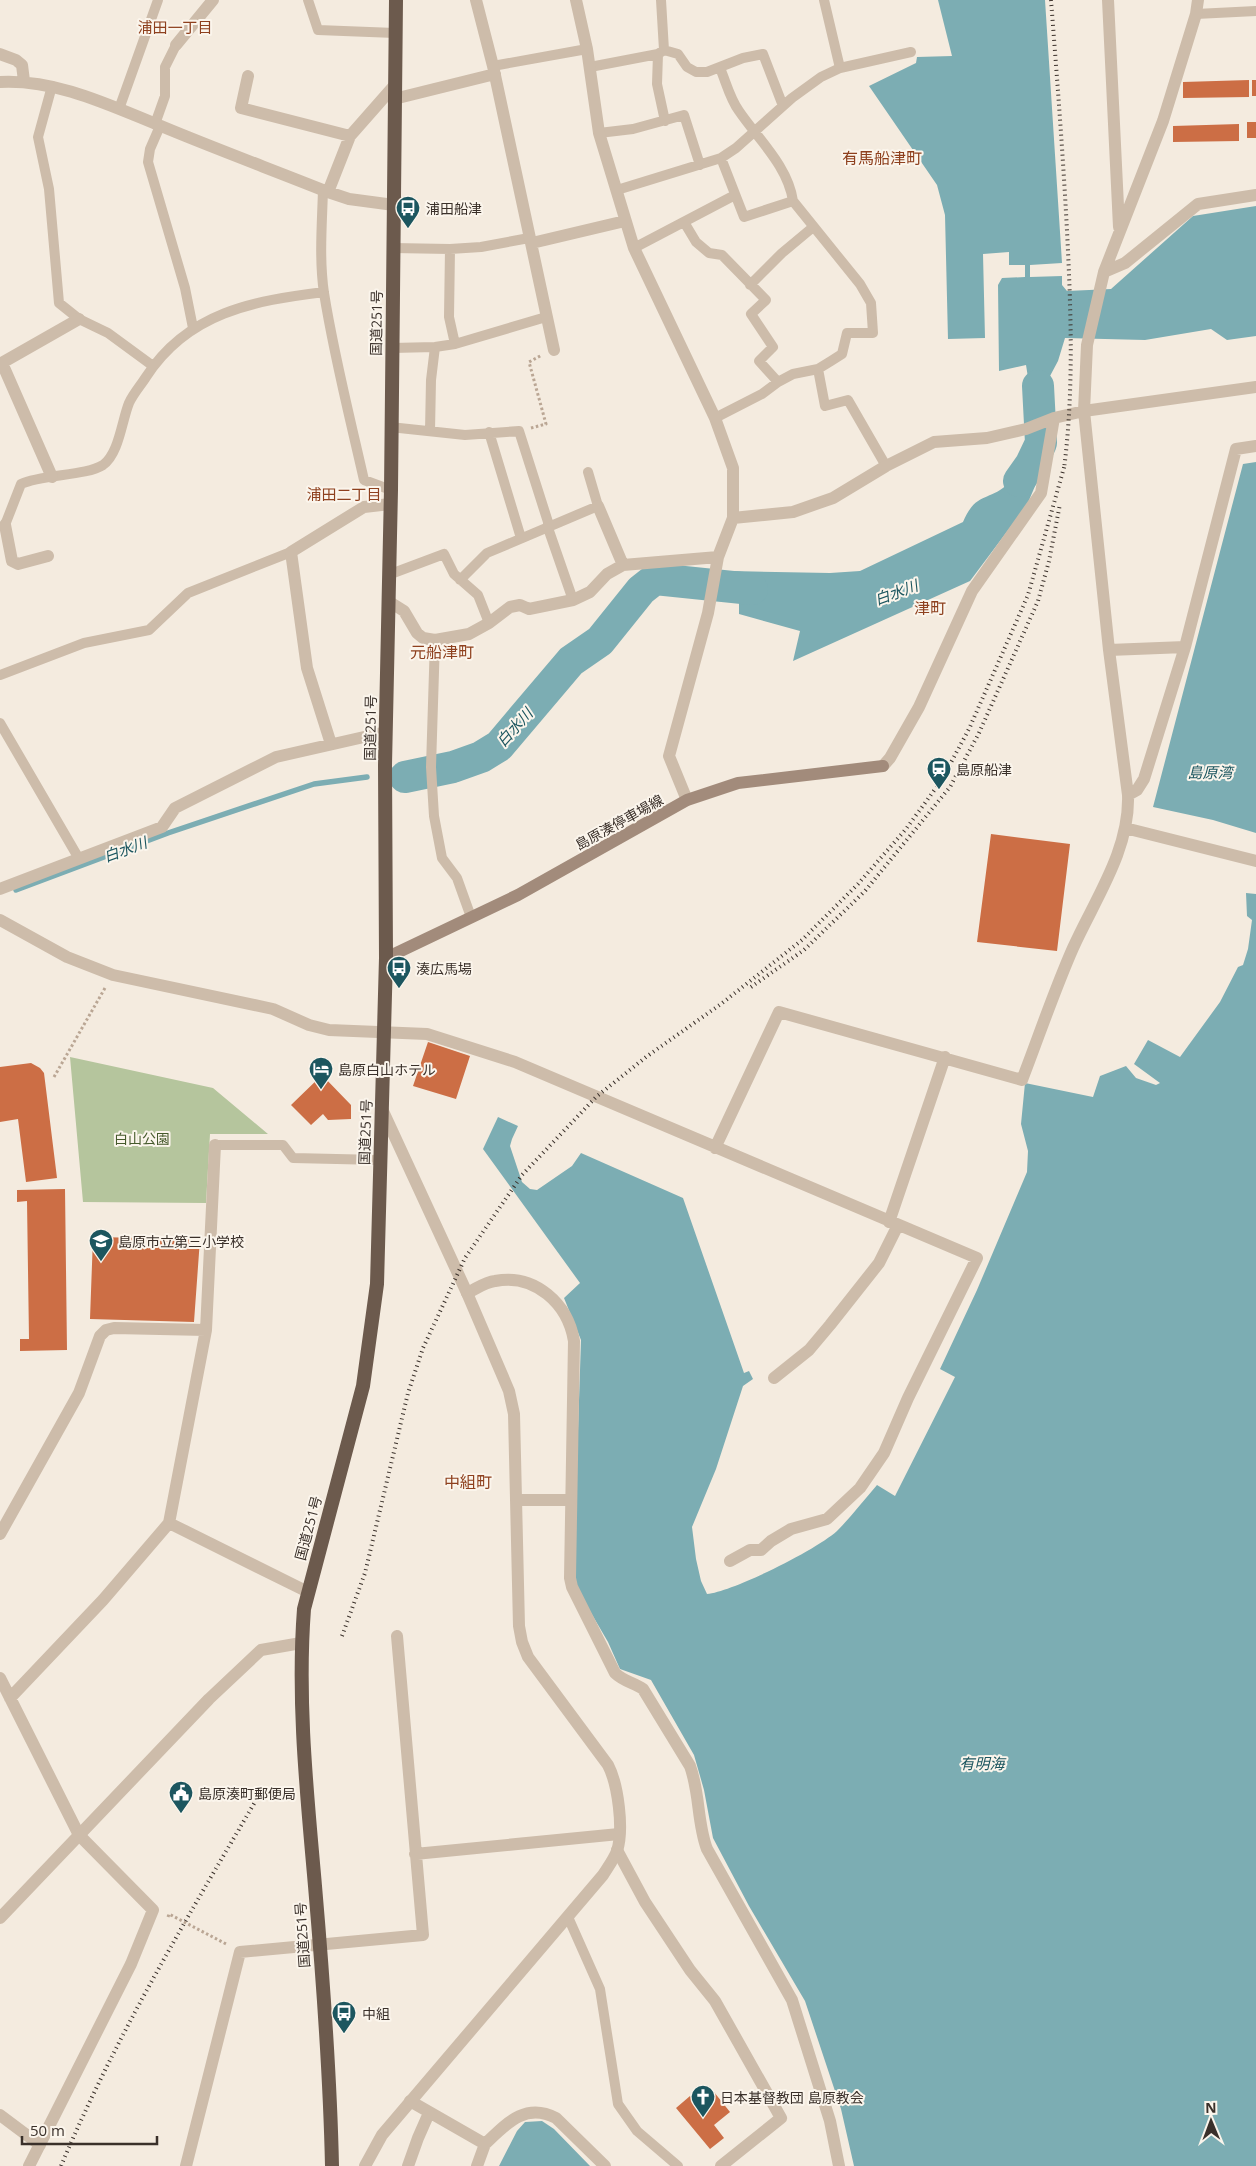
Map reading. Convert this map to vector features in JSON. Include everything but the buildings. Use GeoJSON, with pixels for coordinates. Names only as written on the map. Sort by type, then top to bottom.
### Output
{"type":"FeatureCollection","features":[{"type":"Feature","properties":{"kind":"highway","name":"国道251号"},"geometry":{"type":"LineString","coordinates":[[332,2166],[320,1946],[301,1704],[301,1643],[304,1609],[308,1592],[363,1386],[377,1284],[386,958],[386,732],[391,497],[390,428],[396,0]]}},
{"type":"Feature","properties":{"kind":"main road","name":"島原湊停車場線"},"geometry":{"type":"LineString","coordinates":[[386,958],[518,895],[687,800],[738,783],[882,766]]}},
{"type":"Feature","properties":{"kind":"street"},"geometry":{"type":"LineString","coordinates":[[176,45],[213,0]]}},
{"type":"Feature","properties":{"kind":"street"},"geometry":{"type":"LineString","coordinates":[[476,0],[494,70],[554,350]]}},
{"type":"Feature","properties":{"kind":"street"},"geometry":{"type":"LineString","coordinates":[[576,0],[587,49],[599,133],[617,190],[624,221],[634,248],[715,418],[733,468],[733,518],[717,562],[708,613],[669,756],[687,800]]}},
{"type":"Feature","properties":{"kind":"street"},"geometry":{"type":"LineString","coordinates":[[1108,0],[1119,232]]}},
{"type":"Feature","properties":{"kind":"street"},"geometry":{"type":"LineString","coordinates":[[715,1148],[778,1012],[1022,1080],[1073,948],[1111,870],[1125,828],[1128,794],[1109,650],[1084,411],[1087,345],[1104,272],[1163,121],[1196,14],[1198,0]]}},
{"type":"Feature","properties":{"kind":"street"},"geometry":{"type":"LineString","coordinates":[[0,54],[16,60],[22,65],[24,81]]}},
{"type":"Feature","properties":{"kind":"street"},"geometry":{"type":"LineString","coordinates":[[325,191],[350,136],[394,92],[494,70]]}},
{"type":"Feature","properties":{"kind":"street"},"geometry":{"type":"LineString","coordinates":[[248,76],[241,108],[350,136]]}},
{"type":"Feature","properties":{"kind":"street"},"geometry":{"type":"LineString","coordinates":[[0,82],[24,81],[52,86],[119,108],[157,125],[325,191],[349,199],[394,205]]}},
{"type":"Feature","properties":{"kind":"street"},"geometry":{"type":"LineString","coordinates":[[1104,272],[1125,263],[1198,204],[1256,194]]}},
{"type":"Feature","properties":{"kind":"street"},"geometry":{"type":"LineString","coordinates":[[530,240],[624,221]]}},
{"type":"Feature","properties":{"kind":"street"},"geometry":{"type":"LineString","coordinates":[[52,477],[1,364],[79,319]]}},
{"type":"Feature","properties":{"kind":"street"},"geometry":{"type":"LineString","coordinates":[[733,518],[793,512],[833,498],[886,466],[934,442],[987,438],[1026,429],[1053,419],[1084,411],[1256,387]]}},
{"type":"Feature","properties":{"kind":"street"},"geometry":{"type":"LineString","coordinates":[[882,766],[890,758],[919,707],[972,591],[1041,493],[1053,419]]}},
{"type":"Feature","properties":{"kind":"street"},"geometry":{"type":"LineString","coordinates":[[1128,794],[1137,790],[1144,779],[1185,647],[1236,449],[1256,446]]}},
{"type":"Feature","properties":{"kind":"street"},"geometry":{"type":"LineString","coordinates":[[331,744],[307,668],[291,552],[364,507],[391,497]]}},
{"type":"Feature","properties":{"kind":"street"},"geometry":{"type":"LineString","coordinates":[[598,506],[624,565]]}},
{"type":"Feature","properties":{"kind":"street"},"geometry":{"type":"LineString","coordinates":[[5,525],[12,560],[18,564],[48,556]]}},
{"type":"Feature","properties":{"kind":"street"},"geometry":{"type":"LineString","coordinates":[[388,602],[404,611],[417,633],[423,638],[435,640],[469,634],[489,623],[510,607],[520,605],[529,610],[573,600],[590,592],[607,574],[624,565],[717,562]]}},
{"type":"Feature","properties":{"kind":"street"},"geometry":{"type":"LineString","coordinates":[[1109,650],[1185,647]]}},
{"type":"Feature","properties":{"kind":"street"},"geometry":{"type":"LineString","coordinates":[[0,889],[78,857],[162,827],[175,808],[276,757],[386,732]]}},
{"type":"Feature","properties":{"kind":"street"},"geometry":{"type":"LineString","coordinates":[[1125,828],[1256,861]]}},
{"type":"Feature","properties":{"kind":"street"},"geometry":{"type":"LineString","coordinates":[[0,920],[67,957],[113,974],[273,1009],[309,1025],[329,1030],[427,1034],[515,1062],[977,1258],[908,1398],[884,1453],[860,1488],[826,1519],[791,1529],[771,1541],[761,1550],[750,1550],[730,1561]]}},
{"type":"Feature","properties":{"kind":"street"},"geometry":{"type":"LineString","coordinates":[[774,1378],[809,1350],[879,1263],[894,1223],[945,1057]]}},
{"type":"Feature","properties":{"kind":"street"},"geometry":{"type":"LineString","coordinates":[[364,2166],[382,2135],[603,1875],[617,1850],[619,1834],[618,1794],[615,1778],[608,1765],[528,1657],[522,1642],[519,1626],[514,1414],[509,1391],[467,1293],[382,1108]]}},
{"type":"Feature","properties":{"kind":"street"},"geometry":{"type":"LineString","coordinates":[[10,1698],[103,1600],[169,1523],[206,1330],[215,1146]]}},
{"type":"Feature","properties":{"kind":"street"},"geometry":{"type":"LineString","coordinates":[[467,1293],[497,1280],[527,1282],[542,1289],[554,1299],[572,1329],[574,1341],[570,1578],[572,1587],[614,1673],[643,1689],[690,1766],[694,1779],[703,1839],[707,1850],[792,2000],[830,2121],[839,2166]]}},
{"type":"Feature","properties":{"kind":"street"},"geometry":{"type":"LineString","coordinates":[[0,1534],[79,1393],[100,1336],[106,1330],[114,1328],[206,1330]]}},
{"type":"Feature","properties":{"kind":"street"},"geometry":{"type":"LineString","coordinates":[[517,1500],[571,1500]]}},
{"type":"Feature","properties":{"kind":"street"},"geometry":{"type":"LineString","coordinates":[[169,1523],[308,1592]]}},
{"type":"Feature","properties":{"kind":"street"},"geometry":{"type":"LineString","coordinates":[[186,2166],[240,1952],[423,1935],[396,1636]]}},
{"type":"Feature","properties":{"kind":"street"},"geometry":{"type":"LineString","coordinates":[[0,1918],[209,1699],[261,1650],[301,1643]]}},
{"type":"Feature","properties":{"kind":"street"},"geometry":{"type":"LineString","coordinates":[[0,1678],[79,1835],[152,1910],[131,1964],[29,2166]]}},
{"type":"Feature","properties":{"kind":"street"},"geometry":{"type":"LineString","coordinates":[[415,1854],[619,1834]]}},
{"type":"Feature","properties":{"kind":"street"},"geometry":{"type":"LineString","coordinates":[[617,1850],[644,1902],[690,1970],[715,2002],[781,2118],[721,2166]]}},
{"type":"Feature","properties":{"kind":"street"},"geometry":{"type":"LineString","coordinates":[[410,2101],[485,2144]]}},
{"type":"Feature","properties":{"kind":"street"},"geometry":{"type":"LineString","coordinates":[[408,2166],[429,2113]]}},
{"type":"Feature","properties":{"kind":"street"},"geometry":{"type":"LineString","coordinates":[[477,2166],[485,2144],[516,2117],[526,2113],[547,2113],[556,2118],[605,2166]]}},
{"type":"Feature","properties":{"kind":"street"},"geometry":{"type":"LineString","coordinates":[[0,2115],[40,2145]]}},
{"type":"Feature","properties":{"kind":"lane"},"geometry":{"type":"LineString","coordinates":[[119,108],[158,0]]}},
{"type":"Feature","properties":{"kind":"lane"},"geometry":{"type":"LineString","coordinates":[[308,0],[318,30],[395,34]]}},
{"type":"Feature","properties":{"kind":"lane"},"geometry":{"type":"LineString","coordinates":[[661,0],[661,52],[657,84],[665,121]]}},
{"type":"Feature","properties":{"kind":"lane"},"geometry":{"type":"LineString","coordinates":[[824,0],[840,68]]}},
{"type":"Feature","properties":{"kind":"lane"},"geometry":{"type":"LineString","coordinates":[[1196,14],[1256,12]]}},
{"type":"Feature","properties":{"kind":"lane"},"geometry":{"type":"LineString","coordinates":[[176,45],[165,67],[165,96],[148,162],[185,288],[193,328]]}},
{"type":"Feature","properties":{"kind":"lane"},"geometry":{"type":"LineString","coordinates":[[494,70],[587,49]]}},
{"type":"Feature","properties":{"kind":"lane"},"geometry":{"type":"LineString","coordinates":[[590,67],[661,52],[678,54],[687,67],[696,72],[707,72],[743,58],[763,54],[783,106]]}},
{"type":"Feature","properties":{"kind":"lane"},"geometry":{"type":"LineString","coordinates":[[617,190],[721,158],[755,133],[783,106],[821,77],[840,68],[911,52]]}},
{"type":"Feature","properties":{"kind":"lane"},"geometry":{"type":"LineString","coordinates":[[715,418],[762,394],[793,374],[818,369],[842,354],[848,333],[873,333],[871,303],[860,284],[812,228],[793,201],[792,193],[771,153],[737,109],[720,68]]}},
{"type":"Feature","properties":{"kind":"lane"},"geometry":{"type":"LineString","coordinates":[[52,86],[38,130],[38,144],[50,196],[59,303],[79,319],[108,333],[153,366]]}},
{"type":"Feature","properties":{"kind":"lane"},"geometry":{"type":"LineString","coordinates":[[599,133],[632,129],[684,115],[700,165]]}},
{"type":"Feature","properties":{"kind":"lane"},"geometry":{"type":"LineString","coordinates":[[721,158],[744,217],[793,201]]}},
{"type":"Feature","properties":{"kind":"lane"},"geometry":{"type":"LineString","coordinates":[[325,191],[321,251],[324,292],[339,370],[364,480],[391,497]]}},
{"type":"Feature","properties":{"kind":"lane"},"geometry":{"type":"LineString","coordinates":[[634,248],[736,195]]}},
{"type":"Feature","properties":{"kind":"lane"},"geometry":{"type":"LineString","coordinates":[[684,222],[696,242],[709,253],[722,255],[766,300],[751,314],[773,347],[759,361],[778,382]]}},
{"type":"Feature","properties":{"kind":"lane"},"geometry":{"type":"LineString","coordinates":[[750,285],[782,253],[812,228]]}},
{"type":"Feature","properties":{"kind":"lane"},"geometry":{"type":"LineString","coordinates":[[393,248],[450,249],[530,240]]}},
{"type":"Feature","properties":{"kind":"lane"},"geometry":{"type":"LineString","coordinates":[[450,249],[449,317],[456,344]]}},
{"type":"Feature","properties":{"kind":"lane"},"geometry":{"type":"LineString","coordinates":[[5,525],[21,484],[97,468],[109,459],[130,402],[153,366],[182,336],[215,316],[248,305],[287,296],[324,292]]}},
{"type":"Feature","properties":{"kind":"lane"},"geometry":{"type":"LineString","coordinates":[[392,348],[435,347],[456,344],[546,318]]}},
{"type":"Feature","properties":{"kind":"lane"},"geometry":{"type":"LineString","coordinates":[[430,431],[431,380],[435,347]]}},
{"type":"Feature","properties":{"kind":"lane"},"geometry":{"type":"LineString","coordinates":[[818,369],[825,406],[848,400],[886,466]]}},
{"type":"Feature","properties":{"kind":"lane"},"geometry":{"type":"LineString","coordinates":[[390,428],[465,434],[519,431],[548,522],[548,528],[573,600]]}},
{"type":"Feature","properties":{"kind":"lane"},"geometry":{"type":"LineString","coordinates":[[489,432],[520,538]]}},
{"type":"Feature","properties":{"kind":"lane"},"geometry":{"type":"LineString","coordinates":[[460,580],[487,552],[598,506],[588,472]]}},
{"type":"Feature","properties":{"kind":"lane"},"geometry":{"type":"LineString","coordinates":[[0,674],[84,643],[149,630],[188,593],[291,552]]}},
{"type":"Feature","properties":{"kind":"lane"},"geometry":{"type":"LineString","coordinates":[[388,575],[444,554],[460,580],[478,595],[489,623]]}},
{"type":"Feature","properties":{"kind":"lane"},"geometry":{"type":"LineString","coordinates":[[435,640],[431,767],[434,816],[442,858],[457,878],[471,918]]}},
{"type":"Feature","properties":{"kind":"lane"},"geometry":{"type":"LineString","coordinates":[[0,723],[78,857]]}},
{"type":"Feature","properties":{"kind":"lane"},"geometry":{"type":"LineString","coordinates":[[215,1146],[283,1145],[294,1158],[380,1160]]}},
{"type":"Feature","properties":{"kind":"lane"},"geometry":{"type":"LineString","coordinates":[[568,1917],[600,1988],[618,2104],[637,2131],[678,2166]]}},
{"type":"Feature","properties":{"kind":"path"},"geometry":{"type":"LineString","coordinates":[[519,431],[546,424],[529,362],[554,350]]}},
{"type":"Feature","properties":{"kind":"path"},"geometry":{"type":"LineString","coordinates":[[54,1077],[113,974]]}},
{"type":"Feature","properties":{"kind":"path"},"geometry":{"type":"LineString","coordinates":[[169,1914],[215,1938]]}},
{"type":"Feature","properties":{"kind":"green space","name":"白山公園"},"geometry":{"type":"Polygon","coordinates":[[[70,1057],[213,1088],[268,1134],[210,1134],[206,1203],[83,1202],[70,1057]]]}},
{"type":"Feature","properties":{"kind":"water"},"geometry":{"type":"Polygon","coordinates":[[[938,0],[1045,0],[1062,263],[1030,265],[1030,277],[1062,276],[1062,285],[1067,291],[1111,289],[1193,216],[1256,206],[1256,336],[1227,340],[1211,329],[1145,340],[1065,338],[1058,361],[1042,391],[1046,416],[1035,421],[1026,365],[999,371],[998,285],[1002,278],[1025,277],[1025,265],[1009,265],[1009,252],[983,254],[985,338],[948,339],[945,215],[937,185],[869,86],[916,63],[917,57],[952,56],[938,0]]]}},
{"type":"Feature","properties":{"kind":"water"},"geometry":{"type":"Polygon","coordinates":[[[1037,442],[1044,445],[1038,479],[1027,505],[970,581],[793,661],[800,631],[739,614],[739,597],[725,596],[725,591],[720,590],[721,575],[731,575],[731,571],[830,573],[860,571],[963,522],[968,512],[978,501],[1002,489],[1013,479],[1037,442]]]}},
{"type":"Feature","properties":{"kind":"water","name":"島原湾"},"geometry":{"type":"Polygon","coordinates":[[[1256,462],[1256,833],[1213,820],[1153,807],[1243,464],[1256,462]]]}},
{"type":"Feature","properties":{"kind":"water","name":"有明海"},"geometry":{"type":"Polygon","coordinates":[[[1246,893],[1256,894],[1256,2166],[854,2166],[841,2109],[805,2001],[749,1906],[713,1838],[704,1790],[694,1755],[651,1680],[620,1669],[608,1642],[573,1582],[581,1340],[564,1298],[580,1283],[483,1149],[498,1117],[518,1126],[510,1146],[522,1182],[530,1189],[537,1190],[572,1166],[581,1153],[683,1198],[744,1373],[749,1371],[753,1379],[743,1386],[716,1469],[692,1527],[696,1559],[701,1581],[707,1594],[736,1586],[794,1558],[826,1539],[842,1526],[877,1485],[895,1496],[955,1377],[940,1369],[977,1290],[1027,1172],[1028,1151],[1021,1124],[1025,1083],[1093,1097],[1100,1076],[1126,1066],[1136,1078],[1156,1085],[1160,1083],[1134,1064],[1148,1040],[1180,1057],[1220,1002],[1238,967],[1243,965],[1248,949],[1252,920],[1247,916],[1246,893]]]}},
{"type":"Feature","properties":{"kind":"water"},"geometry":{"type":"Polygon","coordinates":[[[542,2121],[554,2129],[590,2166],[499,2166],[517,2131],[525,2122],[542,2121]]]}},
{"type":"Feature","properties":{"kind":"waterway","name":"白水川"},"geometry":{"type":"LineString","coordinates":[[1019,481],[1031,464],[1041,443],[1038,386]]}},
{"type":"Feature","properties":{"kind":"waterway","name":"白水川"},"geometry":{"type":"LineString","coordinates":[[405,777],[453,767],[481,757],[499,746],[571,661],[600,641],[641,590],[655,579],[752,589]]}},
{"type":"Feature","properties":{"kind":"waterway","name":"白水川"},"geometry":{"type":"LineString","coordinates":[[16,890],[168,833],[314,784],[367,777]]}},
{"type":"Feature","properties":{"kind":"railway"},"geometry":{"type":"LineString","coordinates":[[1051,0],[1064,173],[1070,290],[1069,410],[1064,469]]}},
{"type":"Feature","properties":{"kind":"railway"},"geometry":{"type":"LineString","coordinates":[[342,1636],[365,1573],[408,1393],[423,1348],[465,1258],[522,1175],[596,1097],[646,1057],[721,1004],[802,940],[858,884],[906,829],[941,781],[969,729],[1028,595],[1065,464]]}},
{"type":"Feature","properties":{"kind":"railway"},"geometry":{"type":"LineString","coordinates":[[751,987],[804,950],[865,891],[950,787],[979,733],[1038,601],[1049,561],[1060,504]]}},
{"type":"Feature","properties":{"kind":"railway"},"geometry":{"type":"LineString","coordinates":[[61,2166],[105,2069],[155,1975],[262,1790]]}},
{"type":"Feature","properties":{"kind":"place","name":"浦田船津"},"geometry":{"type":"Point","coordinates":[408,229]}},
{"type":"Feature","properties":{"kind":"place","name":"島原船津"},"geometry":{"type":"Point","coordinates":[939,790]}},
{"type":"Feature","properties":{"kind":"place","name":"湊広馬場"},"geometry":{"type":"Point","coordinates":[399,989]}},
{"type":"Feature","properties":{"kind":"place","name":"島原白山ホテル"},"geometry":{"type":"Point","coordinates":[321,1090]}},
{"type":"Feature","properties":{"kind":"place","name":"島原市立第三小学校"},"geometry":{"type":"Point","coordinates":[101,1262]}},
{"type":"Feature","properties":{"kind":"place","name":"島原湊町郵便局"},"geometry":{"type":"Point","coordinates":[181,1814]}},
{"type":"Feature","properties":{"kind":"place","name":"中組"},"geometry":{"type":"Point","coordinates":[344,2034]}},
{"type":"Feature","properties":{"kind":"place","name":"日本基督教団 島原教会"},"geometry":{"type":"Point","coordinates":[703,2118]}},
{"type":"Feature","properties":{"kind":"district","name":"浦田一丁目"},"geometry":{"type":"Point","coordinates":[175,27]}},
{"type":"Feature","properties":{"kind":"district","name":"有馬船津町"},"geometry":{"type":"Point","coordinates":[882,158]}},
{"type":"Feature","properties":{"kind":"district","name":"浦田二丁目"},"geometry":{"type":"Point","coordinates":[344,494]}},
{"type":"Feature","properties":{"kind":"district","name":"津町"},"geometry":{"type":"Point","coordinates":[930,608]}},
{"type":"Feature","properties":{"kind":"district","name":"元船津町"},"geometry":{"type":"Point","coordinates":[442,652]}},
{"type":"Feature","properties":{"kind":"district","name":"中組町"},"geometry":{"type":"Point","coordinates":[468,1482]}}]}
